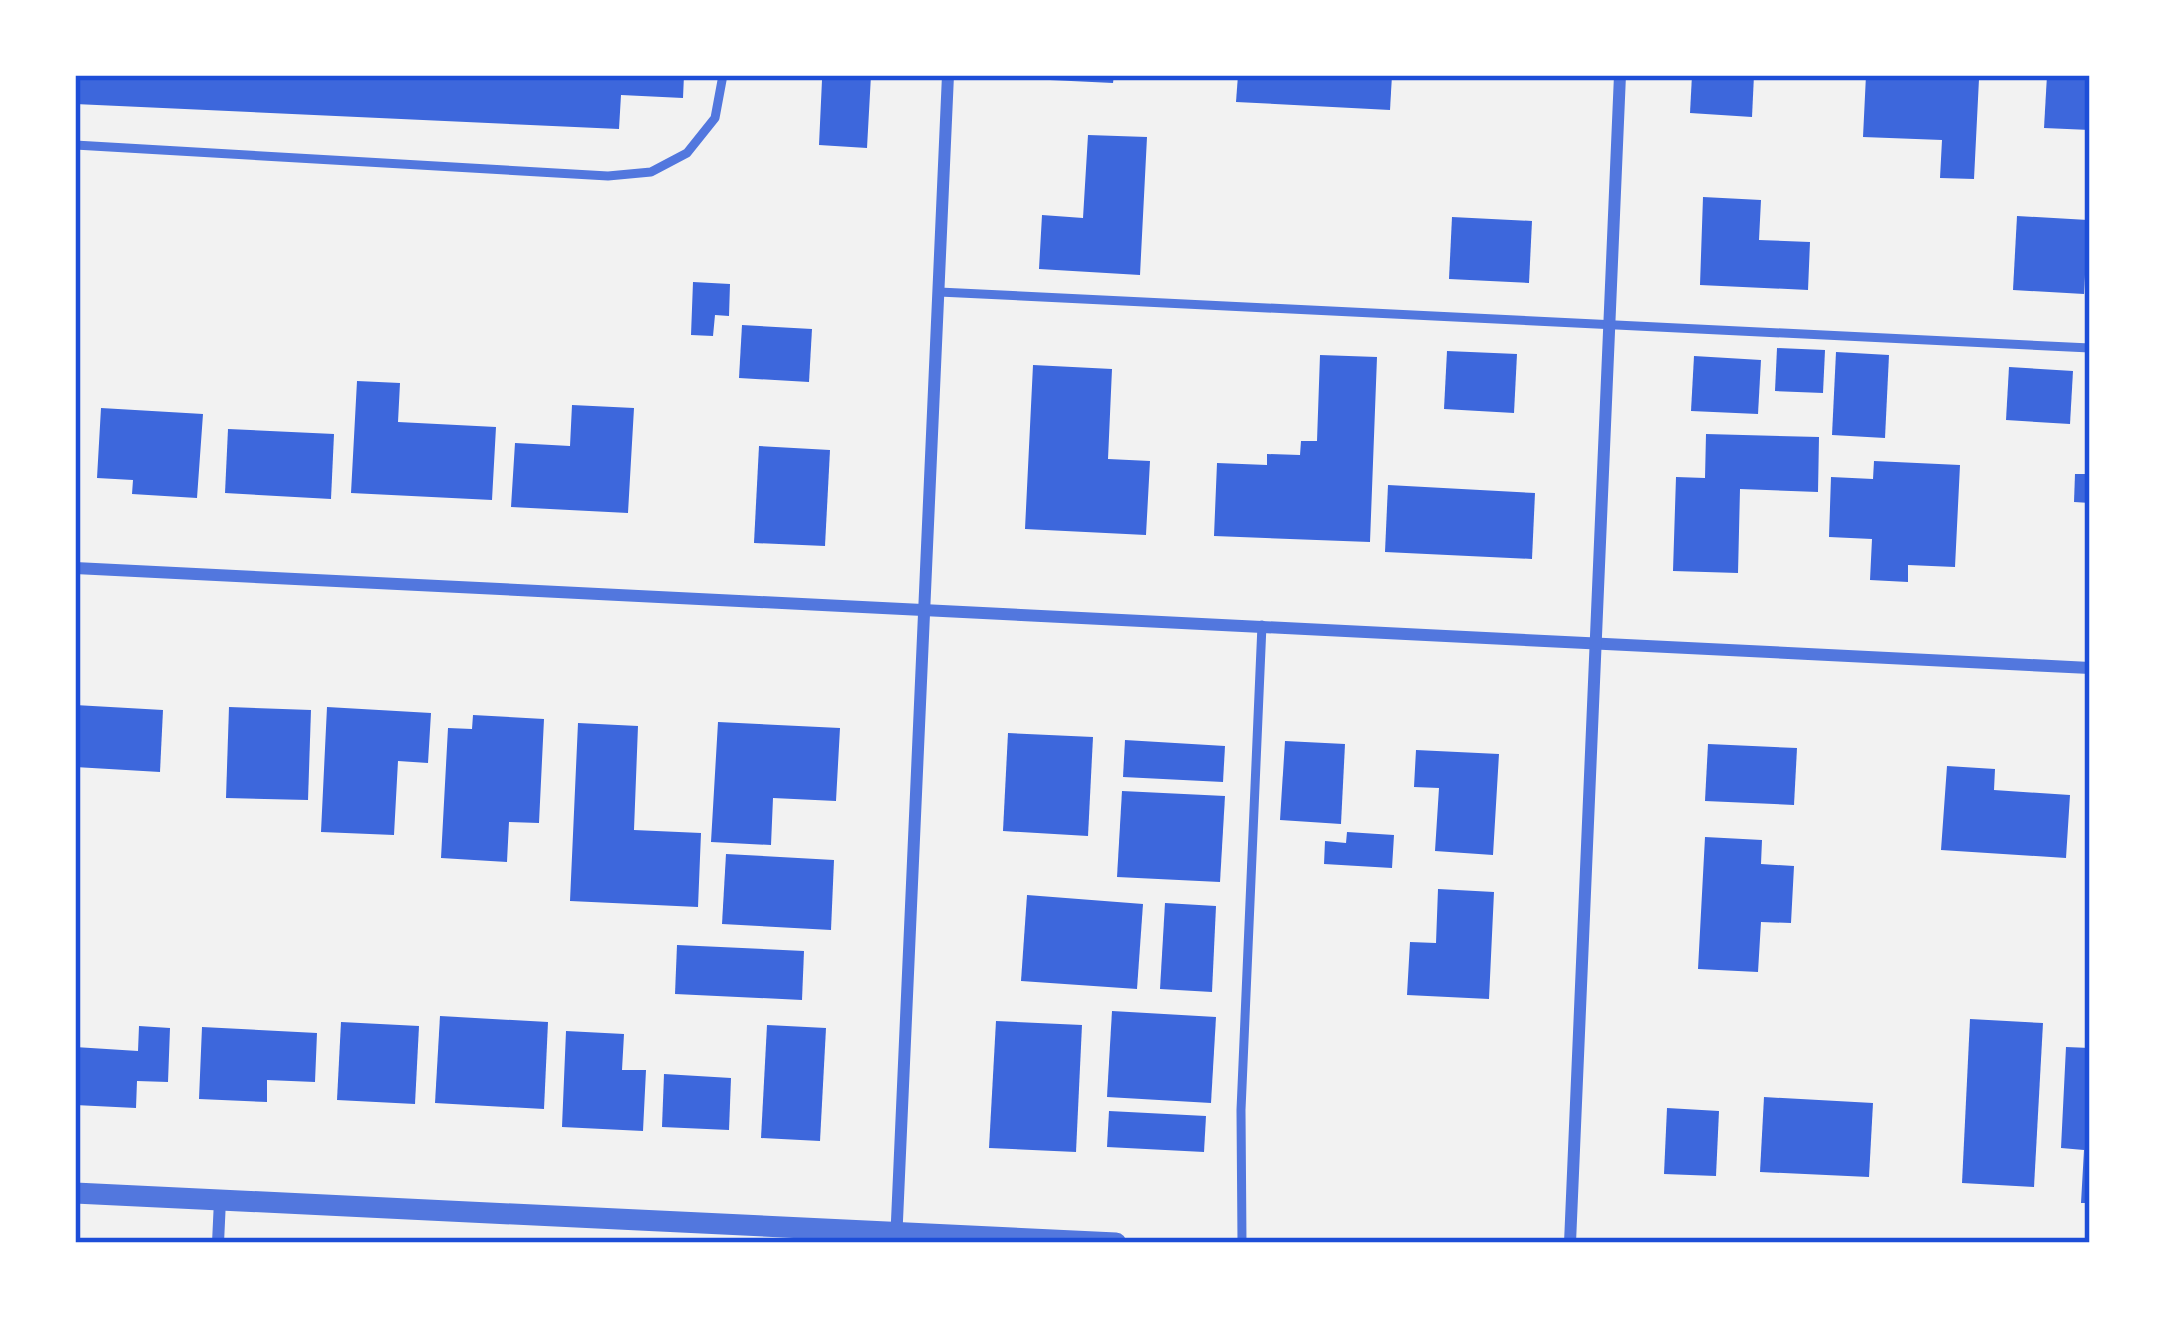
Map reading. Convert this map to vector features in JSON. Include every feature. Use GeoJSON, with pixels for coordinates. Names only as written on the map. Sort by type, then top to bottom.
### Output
{"type":"FeatureCollection","features":[{"type":"Feature","properties":{"kind":"street"},"geometry":{"type":"LineString","coordinates":[[896,1238],[948,75]]}},
{"type":"Feature","properties":{"kind":"street"},"geometry":{"type":"LineString","coordinates":[[1570,1243],[1620,75]]}},
{"type":"Feature","properties":{"kind":"street"},"geometry":{"type":"LineString","coordinates":[[75,568],[2090,668]]}},
{"type":"Feature","properties":{"kind":"street"},"geometry":{"type":"LineString","coordinates":[[75,1193],[896,1238],[1116,1243]]}},
{"type":"Feature","properties":{"kind":"street"},"geometry":{"type":"LineString","coordinates":[[218,1243],[220,1200]]}},
{"type":"Feature","properties":{"kind":"lane"},"geometry":{"type":"LineString","coordinates":[[75,145],[608,176],[651,172],[687,153],[715,118],[723,75]]}},
{"type":"Feature","properties":{"kind":"lane"},"geometry":{"type":"LineString","coordinates":[[939,292],[2090,348]]}},
{"type":"Feature","properties":{"kind":"lane"},"geometry":{"type":"LineString","coordinates":[[1243,1243],[1241,1110],[1262,626]]}},
{"type":"Feature","properties":{"kind":"building"},"geometry":{"type":"Polygon","coordinates":[[[75,75],[684,75],[683,98],[621,95],[619,129],[75,104],[75,75]]]}},
{"type":"Feature","properties":{"kind":"building"},"geometry":{"type":"Polygon","coordinates":[[[802,75],[871,75],[867,148],[819,145],[822,80],[802,79],[802,75]]]}},
{"type":"Feature","properties":{"kind":"building"},"geometry":{"type":"Polygon","coordinates":[[[1050,75],[1114,75],[1113,83],[1050,80],[1050,75]]]}},
{"type":"Feature","properties":{"kind":"building"},"geometry":{"type":"Polygon","coordinates":[[[1238,75],[1392,75],[1390,110],[1236,102],[1238,75]]]}},
{"type":"Feature","properties":{"kind":"building"},"geometry":{"type":"Polygon","coordinates":[[[1692,75],[1754,75],[1752,117],[1690,113],[1692,75]]]}},
{"type":"Feature","properties":{"kind":"building"},"geometry":{"type":"Polygon","coordinates":[[[1866,75],[1979,79],[1974,179],[1940,178],[1942,140],[1863,137],[1866,75]]]}},
{"type":"Feature","properties":{"kind":"building"},"geometry":{"type":"Polygon","coordinates":[[[2047,75],[2090,75],[2090,130],[2044,128],[2047,75]]]}},
{"type":"Feature","properties":{"kind":"building"},"geometry":{"type":"Polygon","coordinates":[[[1088,135],[1147,137],[1140,275],[1039,269],[1042,215],[1083,218],[1088,135]]]}},
{"type":"Feature","properties":{"kind":"building"},"geometry":{"type":"Polygon","coordinates":[[[1703,197],[1761,200],[1759,240],[1810,242],[1808,290],[1700,285],[1703,197]]]}},
{"type":"Feature","properties":{"kind":"building"},"geometry":{"type":"Polygon","coordinates":[[[2017,216],[2088,220],[2084,294],[2013,290],[2017,216]]]}},
{"type":"Feature","properties":{"kind":"building"},"geometry":{"type":"Polygon","coordinates":[[[1452,217],[1532,221],[1529,283],[1449,279],[1452,217]]]}},
{"type":"Feature","properties":{"kind":"building"},"geometry":{"type":"Polygon","coordinates":[[[693,282],[730,284],[729,316],[715,315],[713,336],[691,335],[693,282]]]}},
{"type":"Feature","properties":{"kind":"building"},"geometry":{"type":"Polygon","coordinates":[[[742,325],[812,329],[809,382],[739,378],[742,325]]]}},
{"type":"Feature","properties":{"kind":"building"},"geometry":{"type":"Polygon","coordinates":[[[1777,348],[1825,350],[1823,393],[1775,391],[1777,348]]]}},
{"type":"Feature","properties":{"kind":"building"},"geometry":{"type":"Polygon","coordinates":[[[1447,351],[1517,354],[1514,413],[1444,409],[1447,351]]]}},
{"type":"Feature","properties":{"kind":"building"},"geometry":{"type":"Polygon","coordinates":[[[1836,352],[1889,355],[1885,438],[1832,435],[1836,352]]]}},
{"type":"Feature","properties":{"kind":"building"},"geometry":{"type":"Polygon","coordinates":[[[1320,355],[1377,357],[1370,542],[1214,536],[1217,463],[1267,465],[1267,454],[1300,455],[1301,441],[1317,441],[1320,355]]]}},
{"type":"Feature","properties":{"kind":"building"},"geometry":{"type":"Polygon","coordinates":[[[1694,356],[1761,360],[1758,414],[1691,411],[1694,356]]]}},
{"type":"Feature","properties":{"kind":"building"},"geometry":{"type":"Polygon","coordinates":[[[1033,365],[1112,369],[1108,459],[1150,461],[1146,535],[1025,529],[1033,365]]]}},
{"type":"Feature","properties":{"kind":"building"},"geometry":{"type":"Polygon","coordinates":[[[2009,367],[2073,371],[2070,424],[2006,420],[2009,367]]]}},
{"type":"Feature","properties":{"kind":"building"},"geometry":{"type":"Polygon","coordinates":[[[357,381],[400,383],[398,422],[496,427],[492,500],[351,493],[357,381]]]}},
{"type":"Feature","properties":{"kind":"building"},"geometry":{"type":"Polygon","coordinates":[[[572,405],[634,408],[628,513],[511,507],[515,443],[570,446],[572,405]]]}},
{"type":"Feature","properties":{"kind":"building"},"geometry":{"type":"Polygon","coordinates":[[[101,408],[203,414],[197,498],[132,494],[133,480],[97,478],[101,408]]]}},
{"type":"Feature","properties":{"kind":"building"},"geometry":{"type":"Polygon","coordinates":[[[228,429],[334,434],[331,499],[225,493],[228,429]]]}},
{"type":"Feature","properties":{"kind":"building"},"geometry":{"type":"Polygon","coordinates":[[[1706,434],[1819,437],[1818,492],[1740,489],[1738,573],[1673,571],[1676,477],[1705,478],[1706,434]]]}},
{"type":"Feature","properties":{"kind":"building"},"geometry":{"type":"Polygon","coordinates":[[[759,446],[830,450],[825,546],[754,543],[759,446]]]}},
{"type":"Feature","properties":{"kind":"building"},"geometry":{"type":"Polygon","coordinates":[[[1874,461],[1960,465],[1955,567],[1908,565],[1908,582],[1870,580],[1872,539],[1829,537],[1831,477],[1873,479],[1874,461]]]}},
{"type":"Feature","properties":{"kind":"building"},"geometry":{"type":"Polygon","coordinates":[[[2075,474],[2090,474],[2090,503],[2074,502],[2075,474]]]}},
{"type":"Feature","properties":{"kind":"building"},"geometry":{"type":"Polygon","coordinates":[[[1388,485],[1535,493],[1532,559],[1385,552],[1388,485]]]}},
{"type":"Feature","properties":{"kind":"building"},"geometry":{"type":"Polygon","coordinates":[[[75,705],[163,710],[160,772],[75,767],[75,705]]]}},
{"type":"Feature","properties":{"kind":"building"},"geometry":{"type":"Polygon","coordinates":[[[229,707],[311,710],[308,800],[226,798],[229,707]]]}},
{"type":"Feature","properties":{"kind":"building"},"geometry":{"type":"Polygon","coordinates":[[[327,707],[431,713],[428,763],[398,761],[394,835],[321,832],[327,707]]]}},
{"type":"Feature","properties":{"kind":"building"},"geometry":{"type":"Polygon","coordinates":[[[473,715],[544,719],[539,823],[509,822],[507,862],[441,858],[448,728],[472,729],[473,715]]]}},
{"type":"Feature","properties":{"kind":"building"},"geometry":{"type":"Polygon","coordinates":[[[718,722],[840,728],[836,801],[773,798],[771,845],[711,842],[718,722]]]}},
{"type":"Feature","properties":{"kind":"building"},"geometry":{"type":"Polygon","coordinates":[[[578,723],[638,726],[634,830],[701,833],[698,907],[570,901],[578,723]]]}},
{"type":"Feature","properties":{"kind":"building"},"geometry":{"type":"Polygon","coordinates":[[[1008,733],[1093,737],[1088,836],[1003,831],[1008,733]]]}},
{"type":"Feature","properties":{"kind":"building"},"geometry":{"type":"Polygon","coordinates":[[[1125,740],[1225,746],[1223,782],[1123,777],[1125,740]]]}},
{"type":"Feature","properties":{"kind":"building"},"geometry":{"type":"Polygon","coordinates":[[[1285,741],[1345,744],[1341,824],[1280,820],[1285,741]]]}},
{"type":"Feature","properties":{"kind":"building"},"geometry":{"type":"Polygon","coordinates":[[[1708,744],[1797,748],[1794,805],[1705,801],[1708,744]]]}},
{"type":"Feature","properties":{"kind":"building"},"geometry":{"type":"Polygon","coordinates":[[[1416,750],[1499,754],[1493,855],[1435,851],[1439,788],[1414,787],[1416,750]]]}},
{"type":"Feature","properties":{"kind":"building"},"geometry":{"type":"Polygon","coordinates":[[[1947,766],[1995,769],[1994,790],[2070,795],[2066,858],[1941,850],[1947,766]]]}},
{"type":"Feature","properties":{"kind":"building"},"geometry":{"type":"Polygon","coordinates":[[[1122,791],[1225,796],[1220,882],[1117,877],[1122,791]]]}},
{"type":"Feature","properties":{"kind":"building"},"geometry":{"type":"Polygon","coordinates":[[[1347,832],[1394,835],[1392,868],[1324,864],[1325,841],[1346,843],[1347,832]]]}},
{"type":"Feature","properties":{"kind":"building"},"geometry":{"type":"Polygon","coordinates":[[[1705,837],[1762,840],[1761,864],[1794,866],[1791,923],[1761,922],[1758,972],[1698,969],[1705,837]]]}},
{"type":"Feature","properties":{"kind":"building"},"geometry":{"type":"Polygon","coordinates":[[[726,854],[834,860],[831,930],[722,924],[726,854]]]}},
{"type":"Feature","properties":{"kind":"building"},"geometry":{"type":"Polygon","coordinates":[[[1438,889],[1494,892],[1489,999],[1407,995],[1410,942],[1436,943],[1438,889]]]}},
{"type":"Feature","properties":{"kind":"building"},"geometry":{"type":"Polygon","coordinates":[[[1027,895],[1143,904],[1137,989],[1021,981],[1027,895]]]}},
{"type":"Feature","properties":{"kind":"building"},"geometry":{"type":"Polygon","coordinates":[[[1165,903],[1216,906],[1212,992],[1160,989],[1165,903]]]}},
{"type":"Feature","properties":{"kind":"building"},"geometry":{"type":"Polygon","coordinates":[[[677,945],[804,951],[802,1000],[675,994],[677,945]]]}},
{"type":"Feature","properties":{"kind":"building"},"geometry":{"type":"Polygon","coordinates":[[[1112,1011],[1216,1017],[1211,1103],[1107,1097],[1112,1011]]]}},
{"type":"Feature","properties":{"kind":"building"},"geometry":{"type":"Polygon","coordinates":[[[440,1016],[548,1022],[544,1109],[435,1103],[440,1016]]]}},
{"type":"Feature","properties":{"kind":"building"},"geometry":{"type":"Polygon","coordinates":[[[1970,1019],[2043,1023],[2034,1187],[1962,1183],[1970,1019]]]}},
{"type":"Feature","properties":{"kind":"building"},"geometry":{"type":"Polygon","coordinates":[[[996,1021],[1082,1025],[1076,1152],[989,1148],[996,1021]]]}},
{"type":"Feature","properties":{"kind":"building"},"geometry":{"type":"Polygon","coordinates":[[[341,1022],[419,1026],[415,1104],[337,1100],[341,1022]]]}},
{"type":"Feature","properties":{"kind":"building"},"geometry":{"type":"Polygon","coordinates":[[[767,1025],[826,1028],[820,1141],[761,1138],[767,1025]]]}},
{"type":"Feature","properties":{"kind":"building"},"geometry":{"type":"Polygon","coordinates":[[[139,1026],[170,1028],[168,1082],[137,1081],[136,1108],[75,1105],[75,1047],[138,1051],[139,1026]]]}},
{"type":"Feature","properties":{"kind":"building"},"geometry":{"type":"Polygon","coordinates":[[[202,1027],[317,1033],[315,1082],[267,1080],[267,1102],[199,1099],[202,1027]]]}},
{"type":"Feature","properties":{"kind":"building"},"geometry":{"type":"Polygon","coordinates":[[[566,1031],[624,1034],[622,1070],[646,1070],[643,1131],[562,1127],[566,1031]]]}},
{"type":"Feature","properties":{"kind":"building"},"geometry":{"type":"Polygon","coordinates":[[[2066,1047],[2090,1048],[2090,1203],[2081,1203],[2084,1150],[2061,1148],[2066,1047]]]}},
{"type":"Feature","properties":{"kind":"building"},"geometry":{"type":"Polygon","coordinates":[[[664,1074],[731,1078],[729,1130],[662,1127],[664,1074]]]}},
{"type":"Feature","properties":{"kind":"building"},"geometry":{"type":"Polygon","coordinates":[[[1764,1097],[1873,1103],[1869,1177],[1760,1172],[1764,1097]]]}},
{"type":"Feature","properties":{"kind":"building"},"geometry":{"type":"Polygon","coordinates":[[[1667,1108],[1719,1111],[1716,1176],[1664,1174],[1667,1108]]]}},
{"type":"Feature","properties":{"kind":"building"},"geometry":{"type":"Polygon","coordinates":[[[1109,1111],[1206,1116],[1204,1152],[1107,1147],[1109,1111]]]}}]}
